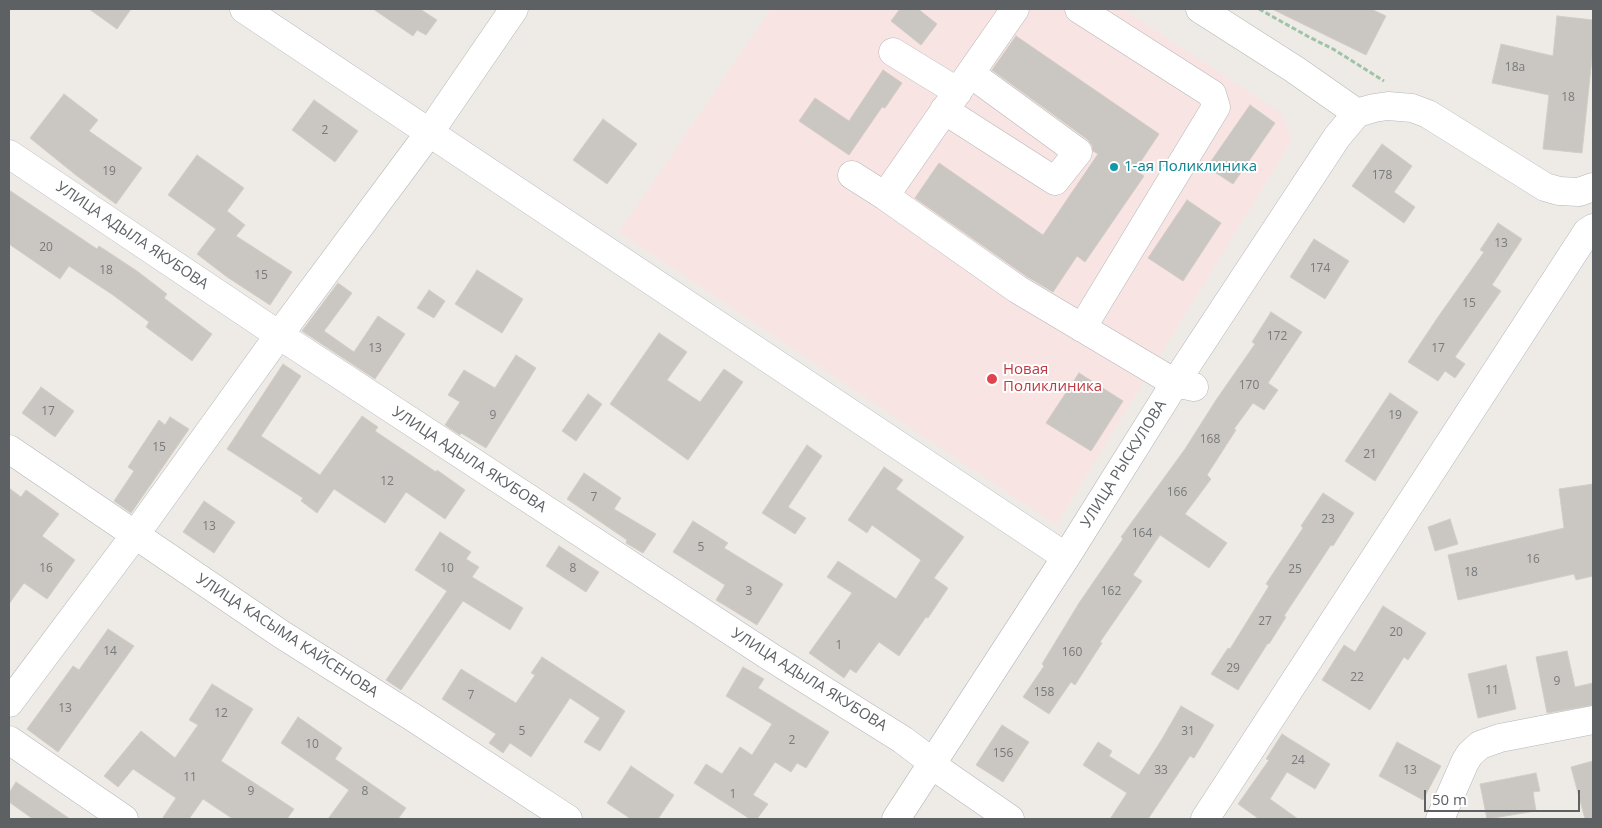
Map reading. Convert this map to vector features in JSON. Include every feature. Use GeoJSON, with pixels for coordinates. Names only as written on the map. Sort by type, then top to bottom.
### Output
{"type":"FeatureCollection","features":[{"type":"Feature","properties":{"kind":"street"},"geometry":{"type":"LineString","coordinates":[[244,9],[1066,557]]}},
{"type":"Feature","properties":{"kind":"street"},"geometry":{"type":"LineString","coordinates":[[9,704],[429,133],[514,9]]}},
{"type":"Feature","properties":{"kind":"street"},"geometry":{"type":"LineString","coordinates":[[885,196],[1015,9]]}},
{"type":"Feature","properties":{"kind":"street"},"geometry":{"type":"LineString","coordinates":[[1079,9],[1212,94],[1216,107],[1082,328]]}},
{"type":"Feature","properties":{"kind":"street"},"geometry":{"type":"LineString","coordinates":[[1200,9],[1357,113],[1388,106],[1412,108],[1428,114],[1545,187],[1559,191],[1580,192],[1593,187]]}},
{"type":"Feature","properties":{"kind":"street"},"geometry":{"type":"LineString","coordinates":[[893,52],[958,92]]}},
{"type":"Feature","properties":{"kind":"street","name":"УЛИЦА РЫСКУЛОВА"},"geometry":{"type":"LineString","coordinates":[[896,819],[1066,557],[1185,385],[1337,137],[1357,113]]}},
{"type":"Feature","properties":{"kind":"street","name":"УЛИЦА АДЫЛА ЯКУБОВА"},"geometry":{"type":"LineString","coordinates":[[9,154],[279,335],[769,656],[903,740],[942,772],[1010,819]]}},
{"type":"Feature","properties":{"kind":"street"},"geometry":{"type":"LineString","coordinates":[[852,175],[1017,289],[1082,328],[1185,385]]}},
{"type":"Feature","properties":{"kind":"street"},"geometry":{"type":"LineString","coordinates":[[1205,819],[1587,232],[1593,228]]}},
{"type":"Feature","properties":{"kind":"street","name":"УЛИЦА КАСЫМА КАЙСЕНОВА"},"geometry":{"type":"LineString","coordinates":[[9,449],[281,634],[568,819]]}},
{"type":"Feature","properties":{"kind":"street"},"geometry":{"type":"LineString","coordinates":[[1440,819],[1470,754],[1480,745],[1500,738],[1593,720]]}},
{"type":"Feature","properties":{"kind":"street"},"geometry":{"type":"LineString","coordinates":[[10,744],[124,819]]}},
{"type":"Feature","properties":{"kind":"path"},"geometry":{"type":"LineString","coordinates":[[1260,9],[1309,38],[1333,49],[1387,83]]}},
{"type":"Feature","properties":{"kind":"shaded area","name":"Новая Поликлиника"},"geometry":{"type":"Polygon","coordinates":[[[771,9],[1123,9],[1282,114],[1292,140],[1056,525],[619,232],[771,9]]]}},
{"type":"Feature","properties":{"kind":"building"},"geometry":{"type":"Polygon","coordinates":[[[89,9],[131,9],[117,29],[89,9]]]}},
{"type":"Feature","properties":{"kind":"building"},"geometry":{"type":"Polygon","coordinates":[[[373,9],[420,9],[437,20],[426,35],[417,30],[413,36],[373,9]]]}},
{"type":"Feature","properties":{"kind":"building"},"geometry":{"type":"Polygon","coordinates":[[[900,9],[918,9],[937,24],[921,45],[891,21],[900,9]]]}},
{"type":"Feature","properties":{"kind":"building"},"geometry":{"type":"Polygon","coordinates":[[[1272,9],[1371,9],[1386,16],[1366,55],[1272,9]]]}},
{"type":"Feature","properties":{"kind":"building"},"geometry":{"type":"Polygon","coordinates":[[[1557,16],[1593,20],[1593,48],[1582,153],[1543,149],[1549,95],[1492,83],[1501,44],[1553,56],[1557,16]]]}},
{"type":"Feature","properties":{"kind":"building","name":"1-ая Поликлиника"},"geometry":{"type":"Polygon","coordinates":[[[1016,36],[1159,134],[1135,170],[1144,176],[1085,262],[1077,256],[1053,292],[1026,276],[915,198],[939,163],[1043,235],[1098,154],[1093,151],[1092,145],[1087,139],[992,70],[1016,36]]]}},
{"type":"Feature","properties":{"kind":"building"},"geometry":{"type":"Polygon","coordinates":[[[883,70],[902,83],[885,108],[882,107],[849,155],[799,121],[815,98],[849,121],[883,70]]]}},
{"type":"Feature","properties":{"kind":"building"},"geometry":{"type":"Polygon","coordinates":[[[64,94],[98,120],[89,131],[142,168],[116,204],[77,176],[30,138],[64,94]]]}},
{"type":"Feature","properties":{"kind":"building"},"geometry":{"type":"Polygon","coordinates":[[[314,100],[358,131],[335,162],[292,130],[314,100]]]}},
{"type":"Feature","properties":{"kind":"building"},"geometry":{"type":"Polygon","coordinates":[[[1250,105],[1275,123],[1233,184],[1207,167],[1250,105]]]}},
{"type":"Feature","properties":{"kind":"building"},"geometry":{"type":"Polygon","coordinates":[[[603,119],[637,144],[607,184],[573,160],[603,119]]]}},
{"type":"Feature","properties":{"kind":"building"},"geometry":{"type":"Polygon","coordinates":[[[1382,144],[1412,166],[1394,192],[1415,207],[1404,223],[1352,186],[1382,144]]]}},
{"type":"Feature","properties":{"kind":"building"},"geometry":{"type":"Polygon","coordinates":[[[197,155],[244,188],[227,211],[245,225],[236,236],[292,272],[270,305],[227,277],[197,254],[216,229],[168,195],[197,155]]]}},
{"type":"Feature","properties":{"kind":"building"},"geometry":{"type":"Polygon","coordinates":[[[9,190],[97,249],[99,246],[137,271],[167,294],[164,298],[212,334],[192,361],[146,327],[149,322],[69,266],[60,279],[9,244],[9,190]]]}},
{"type":"Feature","properties":{"kind":"building"},"geometry":{"type":"Polygon","coordinates":[[[1187,200],[1221,223],[1183,281],[1148,258],[1187,200]]]}},
{"type":"Feature","properties":{"kind":"building"},"geometry":{"type":"Polygon","coordinates":[[[1498,223],[1522,239],[1492,285],[1501,291],[1455,357],[1465,364],[1455,378],[1445,371],[1438,381],[1408,362],[1484,252],[1480,250],[1498,223]]]}},
{"type":"Feature","properties":{"kind":"building"},"geometry":{"type":"Polygon","coordinates":[[[1314,239],[1349,261],[1325,299],[1290,277],[1314,239]]]}},
{"type":"Feature","properties":{"kind":"building"},"geometry":{"type":"Polygon","coordinates":[[[477,270],[523,299],[502,333],[455,304],[477,270]]]}},
{"type":"Feature","properties":{"kind":"building"},"geometry":{"type":"Polygon","coordinates":[[[338,283],[352,293],[324,331],[354,352],[378,316],[405,334],[375,379],[302,331],[338,283]]]}},
{"type":"Feature","properties":{"kind":"building"},"geometry":{"type":"Polygon","coordinates":[[[429,290],[445,301],[434,318],[417,308],[429,290]]]}},
{"type":"Feature","properties":{"kind":"building"},"geometry":{"type":"Polygon","coordinates":[[[1271,312],[1302,332],[1268,383],[1278,390],[1264,410],[1253,403],[1234,429],[1236,430],[1207,475],[1211,479],[1185,514],[1227,543],[1209,568],[1160,535],[1133,575],[1142,581],[1100,642],[1102,643],[1075,685],[1071,682],[1049,714],[1023,697],[1044,666],[1042,664],[1079,603],[1123,539],[1121,537],[1185,449],[1255,344],[1252,342],[1271,312]]]}},
{"type":"Feature","properties":{"kind":"building"},"geometry":{"type":"Polygon","coordinates":[[[659,333],[687,352],[667,380],[700,402],[724,369],[743,382],[688,460],[610,404],[659,333]]]}},
{"type":"Feature","properties":{"kind":"building"},"geometry":{"type":"Polygon","coordinates":[[[516,355],[536,368],[486,448],[445,425],[460,402],[448,395],[464,370],[495,388],[516,355]]]}},
{"type":"Feature","properties":{"kind":"building"},"geometry":{"type":"Polygon","coordinates":[[[283,364],[301,376],[261,436],[320,475],[362,416],[378,427],[375,431],[465,490],[445,519],[406,492],[385,523],[334,489],[317,513],[301,501],[303,498],[227,449],[283,364]]]}},
{"type":"Feature","properties":{"kind":"building"},"geometry":{"type":"Polygon","coordinates":[[[1079,373],[1123,401],[1091,451],[1046,423],[1079,373]]]}},
{"type":"Feature","properties":{"kind":"building"},"geometry":{"type":"Polygon","coordinates":[[[41,387],[74,411],[55,437],[22,413],[41,387]]]}},
{"type":"Feature","properties":{"kind":"building"},"geometry":{"type":"Polygon","coordinates":[[[1390,393],[1418,412],[1375,481],[1345,461],[1390,393]]]}},
{"type":"Feature","properties":{"kind":"building"},"geometry":{"type":"Polygon","coordinates":[[[588,394],[602,404],[576,441],[562,431],[588,394]]]}},
{"type":"Feature","properties":{"kind":"building"},"geometry":{"type":"Polygon","coordinates":[[[170,417],[189,429],[131,513],[114,501],[134,471],[128,467],[159,420],[165,425],[170,417]]]}},
{"type":"Feature","properties":{"kind":"building"},"geometry":{"type":"Polygon","coordinates":[[[807,445],[822,456],[788,507],[806,518],[795,534],[762,513],[807,445]]]}},
{"type":"Feature","properties":{"kind":"building"},"geometry":{"type":"Polygon","coordinates":[[[884,467],[903,480],[896,489],[964,537],[934,578],[948,588],[899,656],[879,642],[856,673],[850,669],[844,678],[809,653],[852,593],[827,577],[838,561],[896,599],[921,560],[872,525],[867,533],[848,520],[884,467]]]}},
{"type":"Feature","properties":{"kind":"building"},"geometry":{"type":"Polygon","coordinates":[[[584,473],[621,498],[614,509],[656,534],[643,553],[626,543],[627,540],[567,499],[584,473]]]}},
{"type":"Feature","properties":{"kind":"building"},"geometry":{"type":"Polygon","coordinates":[[[1593,484],[1593,576],[1576,580],[1574,574],[1458,600],[1448,555],[1564,528],[1559,489],[1593,484]]]}},
{"type":"Feature","properties":{"kind":"building"},"geometry":{"type":"Polygon","coordinates":[[[9,488],[21,497],[26,490],[59,514],[42,536],[75,560],[47,599],[24,583],[9,604],[9,488]]]}},
{"type":"Feature","properties":{"kind":"building"},"geometry":{"type":"Polygon","coordinates":[[[1323,493],[1354,513],[1284,616],[1286,617],[1238,690],[1211,674],[1228,648],[1230,649],[1269,586],[1266,584],[1303,528],[1301,526],[1323,493]]]}},
{"type":"Feature","properties":{"kind":"building"},"geometry":{"type":"Polygon","coordinates":[[[204,501],[235,522],[214,553],[183,532],[204,501]]]}},
{"type":"Feature","properties":{"kind":"building"},"geometry":{"type":"Polygon","coordinates":[[[1450,519],[1458,544],[1435,551],[1428,527],[1450,519]]]}},
{"type":"Feature","properties":{"kind":"building"},"geometry":{"type":"Polygon","coordinates":[[[693,521],[728,543],[724,548],[783,584],[757,625],[716,600],[725,585],[673,552],[693,521]]]}},
{"type":"Feature","properties":{"kind":"building"},"geometry":{"type":"Polygon","coordinates":[[[440,532],[471,552],[466,559],[479,567],[472,577],[523,608],[510,630],[463,601],[401,690],[386,680],[447,591],[415,570],[440,532]]]}},
{"type":"Feature","properties":{"kind":"building"},"geometry":{"type":"Polygon","coordinates":[[[559,546],[599,572],[586,592],[546,566],[559,546]]]}},
{"type":"Feature","properties":{"kind":"building"},"geometry":{"type":"Polygon","coordinates":[[[1383,606],[1426,633],[1408,660],[1404,657],[1370,710],[1322,680],[1344,645],[1355,652],[1383,606]]]}},
{"type":"Feature","properties":{"kind":"building"},"geometry":{"type":"Polygon","coordinates":[[[108,629],[134,646],[58,752],[27,729],[73,666],[79,670],[108,629]]]}},
{"type":"Feature","properties":{"kind":"building"},"geometry":{"type":"Polygon","coordinates":[[[1567,651],[1575,687],[1593,683],[1593,705],[1547,713],[1536,657],[1567,651]]]}},
{"type":"Feature","properties":{"kind":"building"},"geometry":{"type":"Polygon","coordinates":[[[542,657],[625,711],[600,751],[584,742],[600,718],[570,698],[531,757],[510,743],[503,753],[489,743],[496,734],[442,699],[461,669],[516,703],[535,675],[531,673],[542,657]]]}},
{"type":"Feature","properties":{"kind":"building"},"geometry":{"type":"Polygon","coordinates":[[[1506,665],[1516,709],[1478,718],[1468,674],[1506,665]]]}},
{"type":"Feature","properties":{"kind":"building"},"geometry":{"type":"Polygon","coordinates":[[[743,667],[764,679],[758,688],[829,732],[806,768],[797,763],[791,772],[775,762],[753,795],[768,804],[757,819],[750,819],[694,783],[706,764],[722,774],[740,747],[752,755],[772,724],[726,696],[743,667]]]}},
{"type":"Feature","properties":{"kind":"building"},"geometry":{"type":"Polygon","coordinates":[[[212,684],[253,709],[221,761],[294,809],[287,819],[233,819],[203,799],[189,819],[162,819],[176,798],[133,769],[118,787],[104,776],[141,731],[175,758],[198,725],[189,720],[212,684]]]}},
{"type":"Feature","properties":{"kind":"building"},"geometry":{"type":"Polygon","coordinates":[[[1181,706],[1214,725],[1194,758],[1190,756],[1148,819],[1110,819],[1127,793],[1083,765],[1098,742],[1112,751],[1109,756],[1139,775],[1181,706]]]}},
{"type":"Feature","properties":{"kind":"building"},"geometry":{"type":"Polygon","coordinates":[[[298,717],[342,748],[335,759],[406,808],[398,819],[328,819],[349,790],[281,743],[298,717]]]}},
{"type":"Feature","properties":{"kind":"building"},"geometry":{"type":"Polygon","coordinates":[[[1002,725],[1029,742],[1003,782],[976,765],[1002,725]]]}},
{"type":"Feature","properties":{"kind":"building"},"geometry":{"type":"Polygon","coordinates":[[[1282,734],[1330,764],[1315,789],[1287,772],[1270,799],[1298,819],[1259,819],[1238,804],[1269,760],[1266,759],[1282,734]]]}},
{"type":"Feature","properties":{"kind":"building"},"geometry":{"type":"Polygon","coordinates":[[[1397,742],[1441,766],[1423,800],[1379,776],[1397,742]]]}},
{"type":"Feature","properties":{"kind":"building"},"geometry":{"type":"Polygon","coordinates":[[[1593,761],[1593,819],[1585,819],[1571,767],[1593,761]]]}},
{"type":"Feature","properties":{"kind":"building"},"geometry":{"type":"Polygon","coordinates":[[[631,766],[674,795],[658,819],[631,819],[607,803],[631,766]]]}},
{"type":"Feature","properties":{"kind":"building"},"geometry":{"type":"Polygon","coordinates":[[[1536,773],[1540,791],[1533,792],[1536,811],[1487,819],[1480,784],[1536,773]]]}},
{"type":"Feature","properties":{"kind":"building"},"geometry":{"type":"Polygon","coordinates":[[[16,782],[70,819],[33,819],[9,802],[9,793],[16,782]]]}},
{"type":"Feature","properties":{"kind":"place","name":"1-ая Поликлиника"},"geometry":{"type":"Point","coordinates":[1114,167]}},
{"type":"Feature","properties":{"kind":"place","name":"Новая Поликлиника"},"geometry":{"type":"Point","coordinates":[992,379]}}]}
